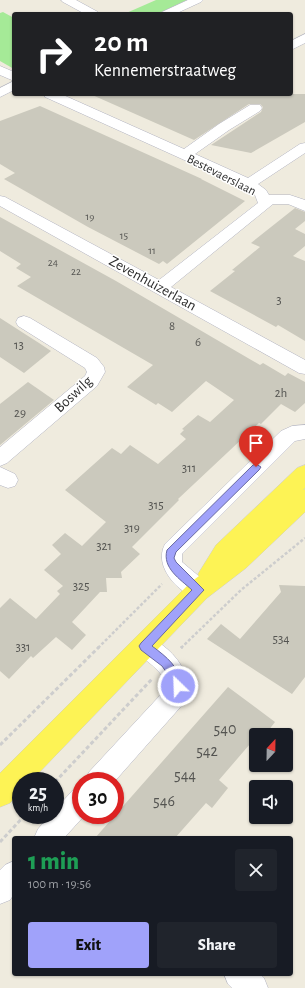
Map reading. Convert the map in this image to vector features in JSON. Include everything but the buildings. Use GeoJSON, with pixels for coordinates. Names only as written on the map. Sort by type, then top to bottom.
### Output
{"type":"FeatureCollection","features":[{"type":"Feature","properties":{"kind":"main road"},"geometry":{"type":"LineString","coordinates":[[199,590],[224,552],[305,474]]}},
{"type":"Feature","properties":{"kind":"main road"},"geometry":{"type":"LineString","coordinates":[[0,793],[199,590],[238,561],[305,498]]}},
{"type":"Feature","properties":{"kind":"street"},"geometry":{"type":"LineString","coordinates":[[67,0],[90,12]]}},
{"type":"Feature","properties":{"kind":"street"},"geometry":{"type":"LineString","coordinates":[[170,12],[197,0]]}},
{"type":"Feature","properties":{"kind":"street"},"geometry":{"type":"LineString","coordinates":[[293,45],[305,38]]}},
{"type":"Feature","properties":{"kind":"street"},"geometry":{"type":"LineString","coordinates":[[0,70],[12,76]]}},
{"type":"Feature","properties":{"kind":"street"},"geometry":{"type":"LineString","coordinates":[[0,93],[12,87]]}},
{"type":"Feature","properties":{"kind":"street","name":"Bestevaerslaan"},"geometry":{"type":"LineString","coordinates":[[54,96],[249,184],[261,193],[266,204],[160,287]]}},
{"type":"Feature","properties":{"kind":"street"},"geometry":{"type":"LineString","coordinates":[[185,155],[224,127],[256,108]]}},
{"type":"Feature","properties":{"kind":"street"},"geometry":{"type":"LineString","coordinates":[[249,184],[303,150]]}},
{"type":"Feature","properties":{"kind":"street"},"geometry":{"type":"LineString","coordinates":[[264,200],[290,199],[305,206]]}},
{"type":"Feature","properties":{"kind":"street","name":"Zevenhuizerlaan"},"geometry":{"type":"LineString","coordinates":[[0,200],[305,368]]}},
{"type":"Feature","properties":{"kind":"street","name":"Boswilg"},"geometry":{"type":"LineString","coordinates":[[0,458],[91,380],[96,372],[95,367],[91,363],[24,322]]}},
{"type":"Feature","properties":{"kind":"street"},"geometry":{"type":"LineString","coordinates":[[199,590],[172,565],[170,558],[172,550],[288,436],[292,433],[305,432]]}},
{"type":"Feature","properties":{"kind":"street"},"geometry":{"type":"LineString","coordinates":[[106,772],[176,695],[178,686],[176,677],[166,662],[145,646]]}},
{"type":"Feature","properties":{"kind":"street"},"geometry":{"type":"LineString","coordinates":[[49,836],[72,810]]}},
{"type":"Feature","properties":{"kind":"street"},"geometry":{"type":"LineString","coordinates":[[0,890],[12,876]]}},
{"type":"Feature","properties":{"kind":"street"},"geometry":{"type":"LineString","coordinates":[[240,976],[254,988]]}},
{"type":"Feature","properties":{"kind":"path"},"geometry":{"type":"LineString","coordinates":[[0,745],[176,570]]}},
{"type":"Feature","properties":{"kind":"path"},"geometry":{"type":"LineString","coordinates":[[0,842],[17,824]]}},
{"type":"Feature","properties":{"kind":"green space"},"geometry":{"type":"Polygon","coordinates":[[[156,0],[187,0],[161,12],[129,12],[156,0]]]}},
{"type":"Feature","properties":{"kind":"green space"},"geometry":{"type":"Polygon","coordinates":[[[3,12],[12,17],[12,68],[0,61],[0,13],[3,12]]]}},
{"type":"Feature","properties":{"kind":"route"},"geometry":{"type":"LineString","coordinates":[[178,686],[176,677],[166,662],[145,646],[199,590],[172,565],[170,558],[172,550],[256,467]]}}]}
